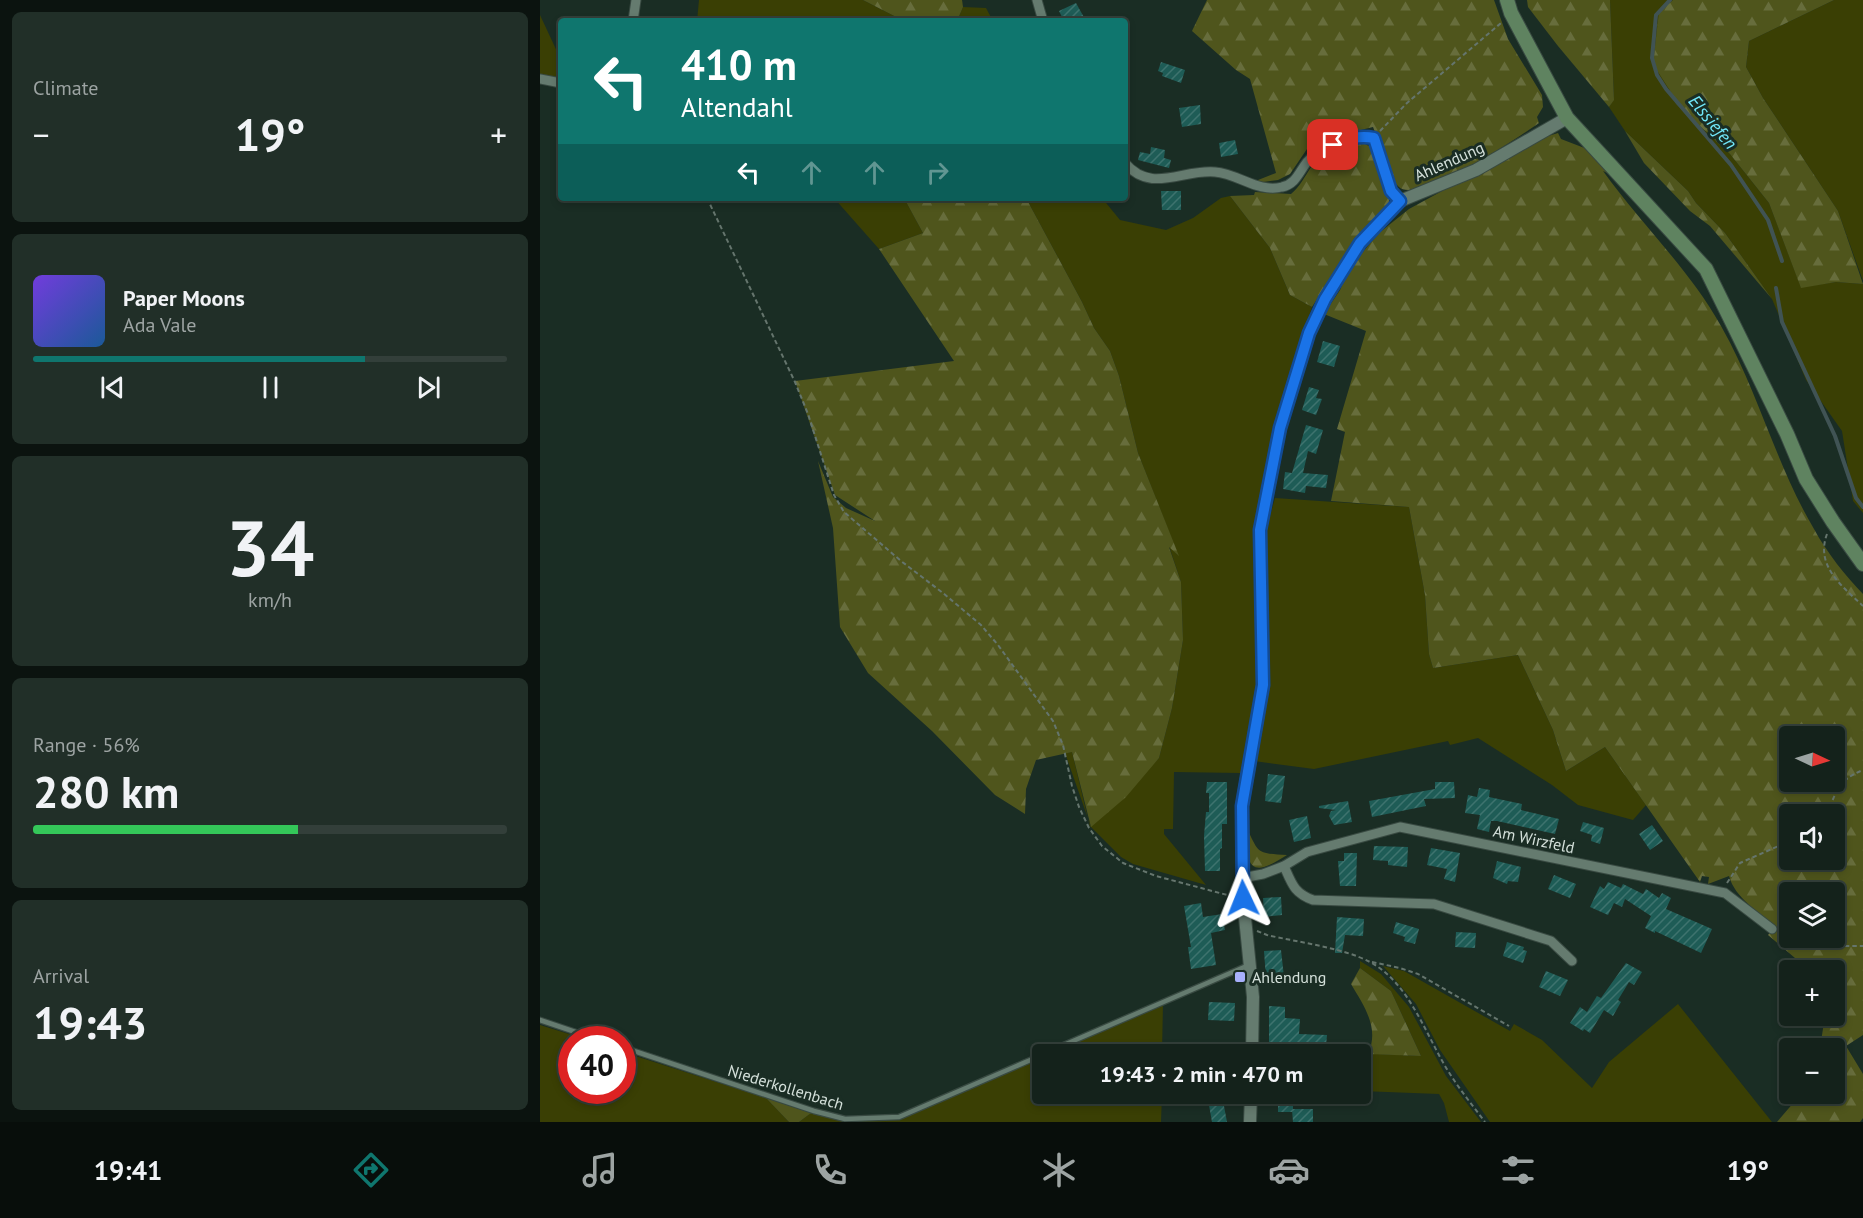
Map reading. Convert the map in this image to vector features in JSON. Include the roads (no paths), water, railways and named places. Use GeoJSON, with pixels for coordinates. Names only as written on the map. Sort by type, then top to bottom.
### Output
{"type":"FeatureCollection","features":[{"type":"Feature","properties":{"kind":"main road"},"geometry":{"type":"LineString","coordinates":[[1509,7],[1567,118],[1706,269],[1787,434],[1806,479],[1847,544],[1863,564]]}},
{"type":"Feature","properties":{"kind":"street"},"geometry":{"type":"LineString","coordinates":[[633,18],[636,0]]}},
{"type":"Feature","properties":{"kind":"street"},"geometry":{"type":"LineString","coordinates":[[1037,0],[1042,18]]}},
{"type":"Feature","properties":{"kind":"street"},"geometry":{"type":"LineString","coordinates":[[540,79],[558,82]]}},
{"type":"Feature","properties":{"kind":"street","name":"Ahlendung"},"geometry":{"type":"LineString","coordinates":[[1252,1044],[1253,997],[1242,878],[1242,806],[1263,685],[1260,530],[1280,428],[1309,333],[1325,299],[1360,243],[1400,201],[1476,170],[1567,118]]}},
{"type":"Feature","properties":{"kind":"street"},"geometry":{"type":"LineString","coordinates":[[1128,166],[1134,172],[1154,180],[1190,172],[1217,172],[1271,189],[1284,187],[1296,180],[1307,162],[1319,152],[1348,139],[1363,136],[1374,138],[1391,191],[1400,201]]}},
{"type":"Feature","properties":{"kind":"street","name":"Am Wirzfeld"},"geometry":{"type":"LineString","coordinates":[[1242,878],[1263,874],[1284,866],[1307,852],[1401,827],[1725,893],[1772,929]]}},
{"type":"Feature","properties":{"kind":"street"},"geometry":{"type":"LineString","coordinates":[[1284,866],[1295,890],[1313,900],[1434,904],[1551,941],[1572,961]]}},
{"type":"Feature","properties":{"kind":"street"},"geometry":{"type":"LineString","coordinates":[[1250,1122],[1251,1104]]}},
{"type":"Feature","properties":{"kind":"lane","name":"Niederkollenbach"},"geometry":{"type":"LineString","coordinates":[[1068,1044],[1249,965]]}},
{"type":"Feature","properties":{"kind":"lane"},"geometry":{"type":"LineString","coordinates":[[540,1020],[558,1026]]}},
{"type":"Feature","properties":{"kind":"lane","name":"Niederkollenbach"},"geometry":{"type":"LineString","coordinates":[[636,1052],[814,1111],[845,1119],[899,1117],[1032,1060]]}},
{"type":"Feature","properties":{"kind":"waterway","name":"Elssiefen"},"geometry":{"type":"LineString","coordinates":[[1670,0],[1656,15],[1652,58],[1657,75],[1666,89],[1731,165],[1768,220],[1782,261]]}},
{"type":"Feature","properties":{"kind":"waterway","name":"Elssiefen"},"geometry":{"type":"LineString","coordinates":[[1776,288],[1782,322],[1835,436],[1856,498],[1863,507]]}},
{"type":"Feature","properties":{"kind":"place","name":"Ahlendung"},"geometry":{"type":"Point","coordinates":[1240,977]}}]}
